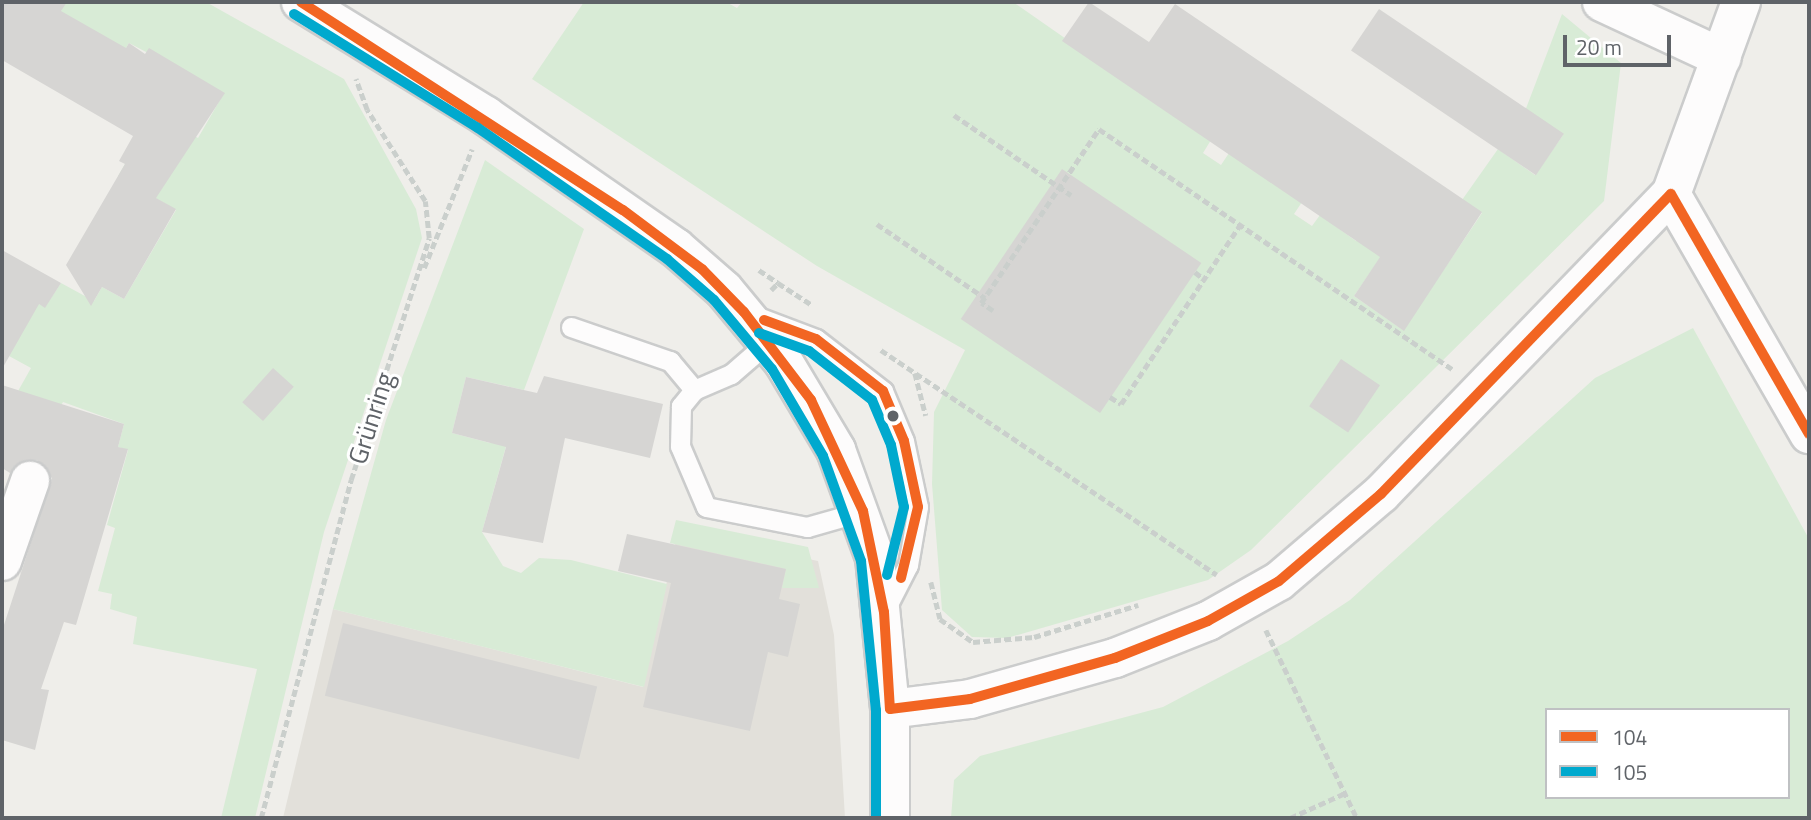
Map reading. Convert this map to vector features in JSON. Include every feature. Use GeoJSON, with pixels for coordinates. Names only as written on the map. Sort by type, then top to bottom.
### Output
{"type":"FeatureCollection","features":[{"type":"Feature","properties":{"kind":"street"},"geometry":{"type":"LineString","coordinates":[[301,2],[356,33],[486,116],[676,248],[744,312],[811,400],[863,512],[884,612],[890,709],[890,818]]}},
{"type":"Feature","properties":{"kind":"street"},"geometry":{"type":"LineString","coordinates":[[1602,2],[1722,58]]}},
{"type":"Feature","properties":{"kind":"street"},"geometry":{"type":"LineString","coordinates":[[890,709],[970,699],[1115,658],[1249,600],[1334,539],[1483,390],[1671,194],[1741,2]]}},
{"type":"Feature","properties":{"kind":"street"},"geometry":{"type":"LineString","coordinates":[[1671,194],[1807,424]]}},
{"type":"Feature","properties":{"kind":"street"},"geometry":{"type":"LineString","coordinates":[[2,561],[30,481]]}},
{"type":"Feature","properties":{"kind":"lane"},"geometry":{"type":"LineString","coordinates":[[744,312],[816,339],[883,391],[904,441],[918,507],[908,565],[884,612]]}},
{"type":"Feature","properties":{"kind":"lane"},"geometry":{"type":"LineString","coordinates":[[571,327],[670,360],[694,390]]}},
{"type":"Feature","properties":{"kind":"lane"},"geometry":{"type":"LineString","coordinates":[[768,342],[731,374],[694,390],[681,406],[678,425],[685,463],[706,507],[807,527],[863,512]]}},
{"type":"Feature","properties":{"kind":"path","name":"Grünring"},"geometry":{"type":"LineString","coordinates":[[261,818],[351,480],[419,280],[429,211],[357,89],[356,33]]}},
{"type":"Feature","properties":{"kind":"path"},"geometry":{"type":"LineString","coordinates":[[954,115],[1071,195]]}},
{"type":"Feature","properties":{"kind":"path"},"geometry":{"type":"LineString","coordinates":[[419,280],[486,116]]}},
{"type":"Feature","properties":{"kind":"path"},"geometry":{"type":"LineString","coordinates":[[992,311],[981,303],[1099,129],[1483,390]]}},
{"type":"Feature","properties":{"kind":"path"},"geometry":{"type":"LineString","coordinates":[[877,224],[985,298]]}},
{"type":"Feature","properties":{"kind":"path"},"geometry":{"type":"LineString","coordinates":[[1110,397],[1121,404],[1240,225]]}},
{"type":"Feature","properties":{"kind":"path"},"geometry":{"type":"LineString","coordinates":[[1195,272],[1204,279]]}},
{"type":"Feature","properties":{"kind":"path"},"geometry":{"type":"LineString","coordinates":[[926,432],[915,373],[1249,600],[1357,818]]}},
{"type":"Feature","properties":{"kind":"path"},"geometry":{"type":"LineString","coordinates":[[930,570],[940,620],[973,642],[1034,637],[1149,601]]}},
{"type":"Feature","properties":{"kind":"path"},"geometry":{"type":"LineString","coordinates":[[1290,818],[1345,793]]}},
{"type":"Feature","properties":{"kind":"shaded area"},"geometry":{"type":"Polygon","coordinates":[[[678,532],[818,561],[834,635],[845,818],[283,818],[333,609],[643,687],[678,532]]]}},
{"type":"Feature","properties":{"kind":"green space"},"geometry":{"type":"Polygon","coordinates":[[[64,2],[206,2],[344,79],[416,209],[422,238],[324,532],[255,818],[221,818],[257,669],[133,644],[137,617],[110,609],[112,594],[98,591],[115,528],[107,525],[128,450],[118,447],[124,424],[63,402],[28,464],[2,449],[2,402],[6,396],[13,400],[31,368],[9,356],[30,299],[45,307],[61,283],[94,301],[102,287],[124,299],[176,210],[118,176],[125,164],[163,186],[163,117],[198,138],[224,93],[129,43],[116,65],[60,14],[64,2]]]}},
{"type":"Feature","properties":{"kind":"green space"},"geometry":{"type":"Polygon","coordinates":[[[584,2],[726,2],[737,8],[742,2],[1013,2],[1211,140],[1203,153],[1221,165],[1229,153],[1302,202],[1294,214],[1312,226],[1320,215],[1356,241],[1391,242],[1354,296],[1403,330],[1482,213],[1462,200],[1498,149],[1535,175],[1563,135],[1525,111],[1562,14],[1621,63],[1604,201],[1251,550],[1208,580],[1007,638],[972,637],[942,610],[932,484],[934,412],[965,350],[817,266],[532,79],[584,2]]]}},
{"type":"Feature","properties":{"kind":"green space"},"geometry":{"type":"Polygon","coordinates":[[[485,160],[584,229],[524,390],[466,377],[452,433],[490,443],[510,432],[482,532],[503,566],[521,573],[539,558],[571,560],[667,584],[644,687],[333,609],[386,420],[485,160]]]}},
{"type":"Feature","properties":{"kind":"green space"},"geometry":{"type":"Polygon","coordinates":[[[1693,328],[1809,539],[1809,818],[951,818],[954,780],[980,756],[1163,707],[1288,641],[1350,600],[1595,378],[1693,328]]]}},
{"type":"Feature","properties":{"kind":"green space"},"geometry":{"type":"Polygon","coordinates":[[[676,520],[808,547],[819,588],[782,588],[786,569],[670,543],[676,520]]]}},
{"type":"Feature","properties":{"kind":"building"},"geometry":{"type":"Polygon","coordinates":[[[2,2],[67,2],[61,11],[126,48],[129,43],[145,54],[149,48],[225,93],[156,198],[176,209],[124,299],[102,287],[91,306],[66,265],[125,164],[119,161],[133,136],[2,60],[2,2]]]}},
{"type":"Feature","properties":{"kind":"building"},"geometry":{"type":"Polygon","coordinates":[[[1089,2],[1149,42],[1175,4],[1482,212],[1404,331],[1354,296],[1380,257],[1062,41],[1089,2]]]}},
{"type":"Feature","properties":{"kind":"building"},"geometry":{"type":"Polygon","coordinates":[[[1379,9],[1564,134],[1536,175],[1351,50],[1379,9]]]}},
{"type":"Feature","properties":{"kind":"building"},"geometry":{"type":"Polygon","coordinates":[[[1062,169],[1201,263],[1100,413],[961,319],[1062,169]]]}},
{"type":"Feature","properties":{"kind":"building"},"geometry":{"type":"Polygon","coordinates":[[[2,250],[61,283],[45,308],[39,304],[2,369],[2,250]]]}},
{"type":"Feature","properties":{"kind":"building"},"geometry":{"type":"Polygon","coordinates":[[[1341,359],[1380,385],[1348,433],[1309,406],[1341,359]]]}},
{"type":"Feature","properties":{"kind":"building"},"geometry":{"type":"Polygon","coordinates":[[[273,368],[294,387],[263,421],[242,402],[273,368]]]}},
{"type":"Feature","properties":{"kind":"building"},"geometry":{"type":"Polygon","coordinates":[[[544,376],[663,404],[650,458],[565,438],[543,543],[482,532],[506,447],[452,433],[466,377],[537,393],[544,376]]]}},
{"type":"Feature","properties":{"kind":"building"},"geometry":{"type":"Polygon","coordinates":[[[2,385],[124,424],[118,447],[128,449],[76,625],[64,622],[41,689],[49,690],[35,750],[2,740],[2,631],[52,478],[37,460],[25,460],[10,473],[2,468],[2,385]]]}},
{"type":"Feature","properties":{"kind":"building"},"geometry":{"type":"Polygon","coordinates":[[[627,534],[786,569],[779,599],[800,604],[788,657],[768,652],[750,731],[643,707],[671,583],[618,571],[627,534]]]}},
{"type":"Feature","properties":{"kind":"building"},"geometry":{"type":"Polygon","coordinates":[[[343,623],[597,686],[579,759],[325,696],[343,623]]]}},
{"type":"Feature","properties":{"kind":"transit line","name":"104"},"geometry":{"type":"LineString","coordinates":[[301,2],[623,210],[702,269],[744,312],[811,400],[863,511],[884,612],[890,709]]}},
{"type":"Feature","properties":{"kind":"transit line","name":"105"},"geometry":{"type":"LineString","coordinates":[[294,14],[478,128],[667,259],[714,300],[772,369],[823,456],[861,561],[876,710],[876,818]]}},
{"type":"Feature","properties":{"kind":"transit line","name":"104"},"geometry":{"type":"LineString","coordinates":[[1671,194],[1809,434]]}},
{"type":"Feature","properties":{"kind":"transit line","name":"104"},"geometry":{"type":"LineString","coordinates":[[890,709],[970,699],[1115,658],[1208,621],[1279,581],[1381,494],[1671,194]]}},
{"type":"Feature","properties":{"kind":"transit line","name":"104"},"geometry":{"type":"LineString","coordinates":[[764,320],[816,339],[883,391],[904,441],[918,507],[901,578]]}},
{"type":"Feature","properties":{"kind":"transit line","name":"105"},"geometry":{"type":"LineString","coordinates":[[759,333],[809,351],[872,400],[891,445],[904,507],[887,575]]}}]}
